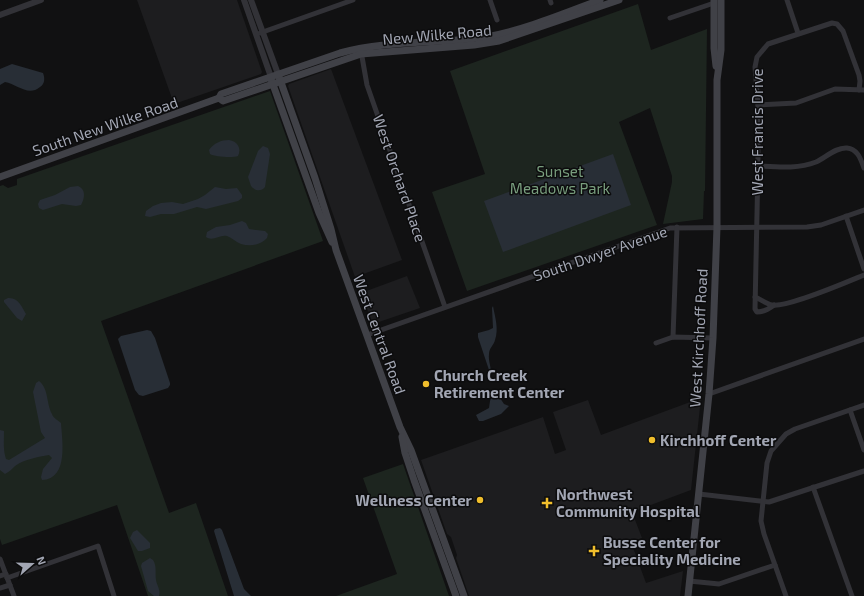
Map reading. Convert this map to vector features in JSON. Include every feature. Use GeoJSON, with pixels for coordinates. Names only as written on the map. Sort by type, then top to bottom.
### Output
{"type":"FeatureCollection","features":[{"type":"Feature","properties":{"kind":"main road","name":"New Wilke Road"},"geometry":{"type":"LineString","coordinates":[[361,51],[390,44],[496,35],[600,0]]}},
{"type":"Feature","properties":{"kind":"main road","name":"New Wilke Road"},"geometry":{"type":"LineString","coordinates":[[275,79],[340,53],[474,46],[499,42],[619,0]]}},
{"type":"Feature","properties":{"kind":"main road","name":"West Kirchhoff Road"},"geometry":{"type":"LineString","coordinates":[[717,80],[721,50],[722,0]]}},
{"type":"Feature","properties":{"kind":"main road","name":"West Kirchhoff Road"},"geometry":{"type":"LineString","coordinates":[[688,596],[710,394],[714,338],[717,227],[717,80],[714,48],[714,2]]}},
{"type":"Feature","properties":{"kind":"main road","name":"South New Wilke Road"},"geometry":{"type":"LineString","coordinates":[[0,177],[219,98],[221,94],[275,79]]}},
{"type":"Feature","properties":{"kind":"main road","name":"West Central Road"},"geometry":{"type":"LineString","coordinates":[[275,79],[315,178],[336,250],[400,427],[411,450],[464,596]]}},
{"type":"Feature","properties":{"kind":"main road","name":"West Central Road"},"geometry":{"type":"LineString","coordinates":[[400,427],[405,453],[456,596]]}},
{"type":"Feature","properties":{"kind":"street"},"geometry":{"type":"LineString","coordinates":[[0,15],[25,3],[41,0]]}},
{"type":"Feature","properties":{"kind":"street"},"geometry":{"type":"LineString","coordinates":[[244,0],[256,34],[275,79]]}},
{"type":"Feature","properties":{"kind":"street"},"geometry":{"type":"LineString","coordinates":[[251,0],[263,32],[275,79]]}},
{"type":"Feature","properties":{"kind":"street"},"geometry":{"type":"LineString","coordinates":[[256,34],[353,0]]}},
{"type":"Feature","properties":{"kind":"street"},"geometry":{"type":"LineString","coordinates":[[490,0],[498,20]]}},
{"type":"Feature","properties":{"kind":"street"},"geometry":{"type":"LineString","coordinates":[[787,0],[798,33]]}},
{"type":"Feature","properties":{"kind":"street"},"geometry":{"type":"LineString","coordinates":[[670,18],[714,2]]}},
{"type":"Feature","properties":{"kind":"street","name":"West Francis Drive"},"geometry":{"type":"LineString","coordinates":[[756,297],[758,166],[757,57],[768,44],[827,24],[837,24],[843,31],[859,75],[862,90]]}},
{"type":"Feature","properties":{"kind":"street","name":"West Orchard Place"},"geometry":{"type":"LineString","coordinates":[[361,51],[366,85],[445,307]]}},
{"type":"Feature","properties":{"kind":"street"},"geometry":{"type":"LineString","coordinates":[[758,105],[796,103],[835,89],[862,90]]}},
{"type":"Feature","properties":{"kind":"street"},"geometry":{"type":"LineString","coordinates":[[758,166],[785,168],[798,166],[816,162],[846,148],[854,150],[860,156],[864,168]]}},
{"type":"Feature","properties":{"kind":"street","name":"South Dwyer Avenue"},"geometry":{"type":"LineString","coordinates":[[367,334],[665,229],[677,227],[756,228],[814,226],[864,210]]}},
{"type":"Feature","properties":{"kind":"street"},"geometry":{"type":"LineString","coordinates":[[846,216],[864,269]]}},
{"type":"Feature","properties":{"kind":"street"},"geometry":{"type":"LineString","coordinates":[[673,337],[677,227]]}},
{"type":"Feature","properties":{"kind":"street"},"geometry":{"type":"LineString","coordinates":[[774,305],[767,311],[758,312],[755,309],[756,297],[772,305],[774,305],[781,305],[794,302],[864,275]]}},
{"type":"Feature","properties":{"kind":"street"},"geometry":{"type":"LineString","coordinates":[[656,343],[673,337],[714,338]]}},
{"type":"Feature","properties":{"kind":"street"},"geometry":{"type":"LineString","coordinates":[[710,394],[864,339]]}},
{"type":"Feature","properties":{"kind":"street"},"geometry":{"type":"LineString","coordinates":[[786,596],[762,525],[767,463],[772,451],[786,434],[795,429],[864,405]]}},
{"type":"Feature","properties":{"kind":"street"},"geometry":{"type":"LineString","coordinates":[[850,410],[864,450]]}},
{"type":"Feature","properties":{"kind":"street"},"geometry":{"type":"LineString","coordinates":[[699,494],[774,502],[813,487],[864,471]]}},
{"type":"Feature","properties":{"kind":"street"},"geometry":{"type":"LineString","coordinates":[[813,487],[852,596]]}},
{"type":"Feature","properties":{"kind":"street"},"geometry":{"type":"LineString","coordinates":[[0,576],[7,576],[98,546],[114,596]]}},
{"type":"Feature","properties":{"kind":"street"},"geometry":{"type":"LineString","coordinates":[[0,559],[14,596]]}},
{"type":"Feature","properties":{"kind":"street"},"geometry":{"type":"LineString","coordinates":[[689,581],[719,584],[775,564]]}},
{"type":"Feature","properties":{"kind":"street"},"geometry":{"type":"LineString","coordinates":[[0,588],[10,584]]}},
{"type":"Feature","properties":{"kind":"shaded area"},"geometry":{"type":"Polygon","coordinates":[[[137,0],[237,0],[262,72],[261,74],[174,104],[137,0]]]}},
{"type":"Feature","properties":{"kind":"shaded area"},"geometry":{"type":"Polygon","coordinates":[[[12,64],[43,73],[44,83],[36,90],[31,91],[5,82],[0,85],[0,69],[12,64]]]}},
{"type":"Feature","properties":{"kind":"shaded area"},"geometry":{"type":"Polygon","coordinates":[[[331,69],[402,260],[355,277],[288,86],[289,84],[331,69]]]}},
{"type":"Feature","properties":{"kind":"shaded area"},"geometry":{"type":"Polygon","coordinates":[[[229,140],[238,145],[238,156],[224,157],[210,154],[209,150],[215,144],[220,141],[229,140]]]}},
{"type":"Feature","properties":{"kind":"shaded area"},"geometry":{"type":"Polygon","coordinates":[[[263,146],[268,148],[270,154],[265,187],[262,190],[258,190],[251,186],[248,177],[258,151],[263,146]]]}},
{"type":"Feature","properties":{"kind":"shaded area"},"geometry":{"type":"Polygon","coordinates":[[[613,154],[631,205],[503,252],[484,201],[613,154]]]}},
{"type":"Feature","properties":{"kind":"shaded area"},"geometry":{"type":"Polygon","coordinates":[[[78,186],[84,191],[81,205],[76,206],[62,204],[43,210],[39,208],[38,204],[40,200],[55,195],[70,187],[78,186]]]}},
{"type":"Feature","properties":{"kind":"shaded area"},"geometry":{"type":"Polygon","coordinates":[[[215,187],[226,189],[237,188],[242,195],[242,198],[238,201],[206,209],[197,207],[174,214],[161,214],[150,217],[145,216],[146,211],[153,206],[161,203],[172,202],[183,204],[198,199],[215,187]]]}},
{"type":"Feature","properties":{"kind":"shaded area"},"geometry":{"type":"Polygon","coordinates":[[[242,221],[246,223],[249,229],[265,231],[268,234],[267,238],[259,244],[248,245],[241,244],[227,236],[211,239],[206,237],[207,232],[216,227],[242,221]]]}},
{"type":"Feature","properties":{"kind":"shaded area"},"geometry":{"type":"Polygon","coordinates":[[[407,276],[420,308],[373,324],[361,293],[407,276]]]}},
{"type":"Feature","properties":{"kind":"shaded area"},"geometry":{"type":"Polygon","coordinates":[[[8,298],[17,301],[23,308],[26,314],[22,321],[17,318],[4,302],[4,300],[8,298]]]}},
{"type":"Feature","properties":{"kind":"shaded area"},"geometry":{"type":"Polygon","coordinates":[[[493,306],[497,332],[489,352],[491,376],[478,333],[493,328],[493,306]]]}},
{"type":"Feature","properties":{"kind":"shaded area"},"geometry":{"type":"Polygon","coordinates":[[[147,330],[151,331],[155,338],[170,385],[168,388],[143,396],[139,395],[135,390],[118,339],[121,336],[147,330]]]}},
{"type":"Feature","properties":{"kind":"shaded area"},"geometry":{"type":"Polygon","coordinates":[[[39,381],[46,392],[50,410],[54,418],[61,423],[63,448],[60,466],[56,473],[51,478],[42,480],[41,477],[43,469],[52,458],[49,455],[23,462],[5,474],[0,470],[0,430],[4,431],[4,452],[6,459],[9,460],[45,438],[41,432],[33,392],[36,383],[39,381]]]}},
{"type":"Feature","properties":{"kind":"shaded area"},"geometry":{"type":"Polygon","coordinates":[[[494,389],[504,404],[509,406],[501,414],[483,421],[479,421],[476,415],[489,408],[494,389]]]}},
{"type":"Feature","properties":{"kind":"shaded area","name":"Northwest Community Hospital"},"geometry":{"type":"Polygon","coordinates":[[[701,398],[691,490],[632,512],[642,538],[631,542],[646,583],[683,571],[680,596],[469,596],[456,558],[457,555],[451,537],[447,534],[421,460],[543,417],[555,454],[566,450],[553,412],[588,400],[601,435],[701,398]]]}},
{"type":"Feature","properties":{"kind":"shaded area"},"geometry":{"type":"Polygon","coordinates":[[[220,528],[244,589],[251,596],[234,596],[214,531],[215,529],[220,528]]]}},
{"type":"Feature","properties":{"kind":"shaded area"},"geometry":{"type":"Polygon","coordinates":[[[137,530],[150,543],[150,548],[138,551],[130,538],[133,532],[137,530]]]}},
{"type":"Feature","properties":{"kind":"shaded area"},"geometry":{"type":"Polygon","coordinates":[[[150,558],[153,560],[155,565],[156,580],[160,592],[159,596],[154,596],[148,591],[141,566],[142,563],[150,558]]]}},
{"type":"Feature","properties":{"kind":"green space","name":"Sunset Meadows Park"},"geometry":{"type":"Polygon","coordinates":[[[638,4],[651,50],[707,29],[705,191],[703,219],[663,224],[672,176],[650,108],[619,122],[657,225],[467,291],[432,192],[485,174],[450,71],[638,4]]]}},
{"type":"Feature","properties":{"kind":"green space"},"geometry":{"type":"Polygon","coordinates":[[[270,91],[323,241],[101,321],[169,513],[196,503],[228,596],[148,596],[117,505],[2,545],[0,539],[0,186],[3,185],[8,188],[17,185],[17,179],[270,91]]]}},
{"type":"Feature","properties":{"kind":"green space"},"geometry":{"type":"Polygon","coordinates":[[[403,464],[449,596],[336,596],[397,574],[363,478],[403,464]]]}},
{"type":"Feature","properties":{"kind":"place","name":"Church Creek Retirement Center"},"geometry":{"type":"Point","coordinates":[426,384]}},
{"type":"Feature","properties":{"kind":"place","name":"Kirchhoff Center"},"geometry":{"type":"Point","coordinates":[652,440]}},
{"type":"Feature","properties":{"kind":"place","name":"Wellness Center"},"geometry":{"type":"Point","coordinates":[480,500]}},
{"type":"Feature","properties":{"kind":"place","name":"Northwest Community Hospital"},"geometry":{"type":"Point","coordinates":[547,503]}},
{"type":"Feature","properties":{"kind":"place","name":"Busse Center for Speciality Medicine"},"geometry":{"type":"Point","coordinates":[594,551]}}]}
